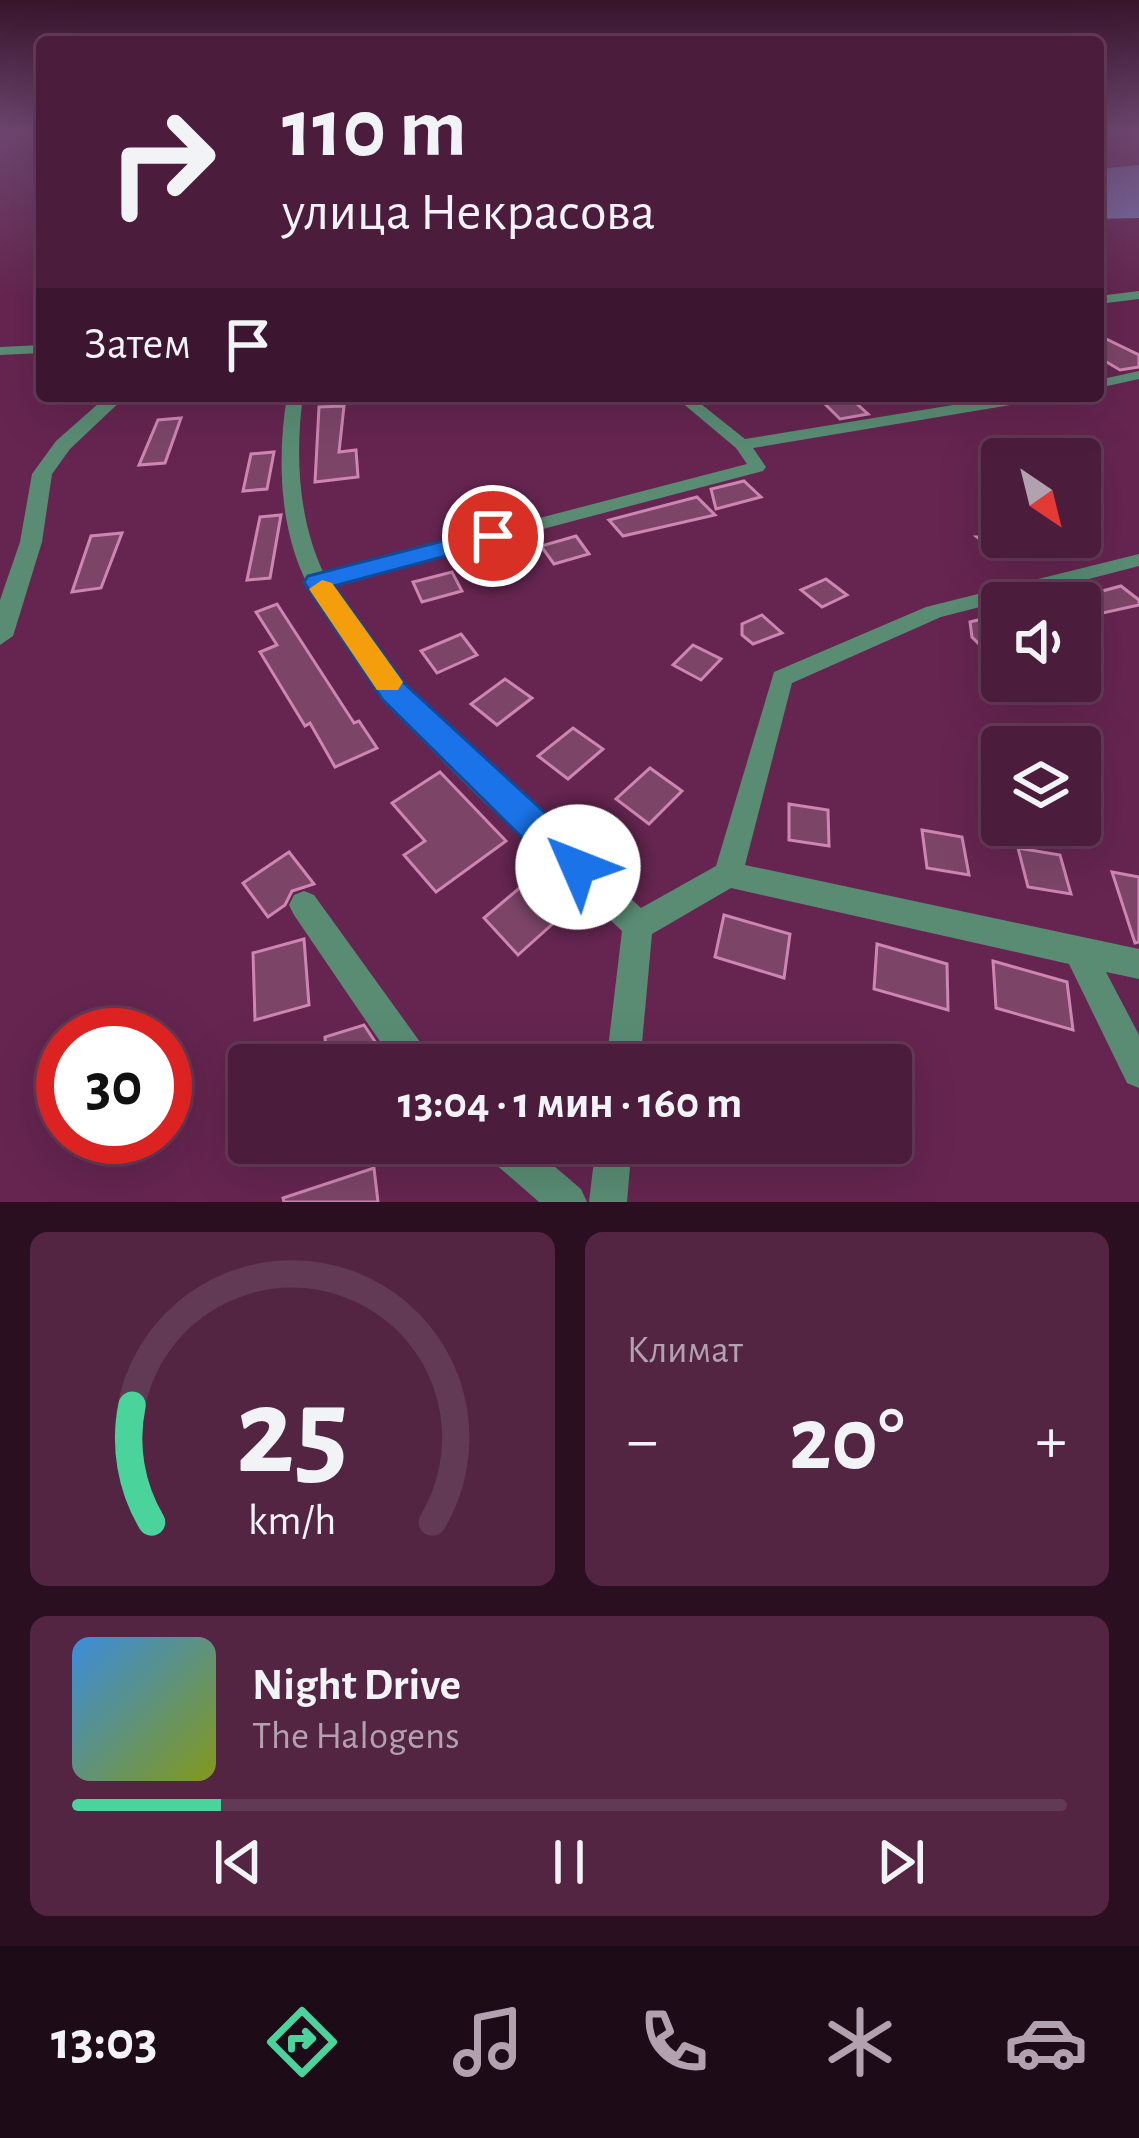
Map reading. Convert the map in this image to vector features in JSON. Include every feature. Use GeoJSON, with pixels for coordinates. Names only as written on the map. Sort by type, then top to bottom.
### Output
{"type":"FeatureCollection","features":[{"type":"Feature","properties":{"kind":"street"},"geometry":{"type":"LineString","coordinates":[[1104,299],[1139,295]]}},
{"type":"Feature","properties":{"kind":"street"},"geometry":{"type":"LineString","coordinates":[[0,351],[36,349]]}},
{"type":"Feature","properties":{"kind":"street"},"geometry":{"type":"LineString","coordinates":[[1104,383],[1139,375]]}},
{"type":"Feature","properties":{"kind":"street"},"geometry":{"type":"LineString","coordinates":[[0,636],[31,542],[42,474],[63,445],[110,402]]}},
{"type":"Feature","properties":{"kind":"street"},"geometry":{"type":"LineString","coordinates":[[294,402],[289,466],[317,582],[394,692],[638,926]]}},
{"type":"Feature","properties":{"kind":"street"},"geometry":{"type":"LineString","coordinates":[[317,582],[757,467],[742,446],[689,402]]}},
{"type":"Feature","properties":{"kind":"street"},"geometry":{"type":"LineString","coordinates":[[742,446],[1000,402]]}},
{"type":"Feature","properties":{"kind":"street"},"geometry":{"type":"LineString","coordinates":[[728,874],[782,678],[934,613],[1139,560]]}},
{"type":"Feature","properties":{"kind":"street"},"geometry":{"type":"LineString","coordinates":[[638,926],[728,874],[1139,964]]}},
{"type":"Feature","properties":{"kind":"street"},"geometry":{"type":"LineString","coordinates":[[304,905],[401,1044]]}},
{"type":"Feature","properties":{"kind":"street"},"geometry":{"type":"LineString","coordinates":[[625,1044],[638,926]]}},
{"type":"Feature","properties":{"kind":"street"},"geometry":{"type":"LineString","coordinates":[[1080,953],[1139,1071]]}},
{"type":"Feature","properties":{"kind":"street"},"geometry":{"type":"LineString","coordinates":[[524,1164],[568,1202]]}},
{"type":"Feature","properties":{"kind":"street"},"geometry":{"type":"LineString","coordinates":[[608,1202],[612,1164]]}},
{"type":"Feature","properties":{"kind":"water"},"geometry":{"type":"Polygon","coordinates":[[[1104,186],[1139,186],[1139,218],[1104,219],[1104,186]]]}},
{"type":"Feature","properties":{"kind":"building"},"geometry":{"type":"Polygon","coordinates":[[[1104,338],[1139,355],[1139,367],[1120,370],[1104,361],[1104,338]]]}},
{"type":"Feature","properties":{"kind":"building"},"geometry":{"type":"Polygon","coordinates":[[[823,402],[855,402],[868,414],[840,419],[823,402]]]}},
{"type":"Feature","properties":{"kind":"building"},"geometry":{"type":"Polygon","coordinates":[[[344,406],[339,452],[356,450],[358,477],[315,482],[319,407],[344,406]]]}},
{"type":"Feature","properties":{"kind":"building"},"geometry":{"type":"Polygon","coordinates":[[[181,418],[165,463],[139,465],[158,420],[181,418]]]}},
{"type":"Feature","properties":{"kind":"building"},"geometry":{"type":"Polygon","coordinates":[[[274,452],[267,489],[243,491],[251,454],[274,452]]]}},
{"type":"Feature","properties":{"kind":"building"},"geometry":{"type":"Polygon","coordinates":[[[744,481],[761,497],[716,509],[711,489],[744,481]]]}},
{"type":"Feature","properties":{"kind":"building"},"geometry":{"type":"Polygon","coordinates":[[[697,497],[715,515],[623,536],[609,520],[697,497]]]}},
{"type":"Feature","properties":{"kind":"building"},"geometry":{"type":"Polygon","coordinates":[[[281,515],[270,578],[247,580],[260,517],[281,515]]]}},
{"type":"Feature","properties":{"kind":"building"},"geometry":{"type":"Polygon","coordinates":[[[122,533],[101,588],[72,592],[91,536],[122,533]]]}},
{"type":"Feature","properties":{"kind":"building"},"geometry":{"type":"Polygon","coordinates":[[[576,536],[589,554],[554,564],[541,546],[576,536]]]}},
{"type":"Feature","properties":{"kind":"building"},"geometry":{"type":"Polygon","coordinates":[[[452,572],[462,591],[422,602],[413,582],[452,572]]]}},
{"type":"Feature","properties":{"kind":"building"},"geometry":{"type":"Polygon","coordinates":[[[826,579],[847,595],[822,607],[801,590],[826,579]]]}},
{"type":"Feature","properties":{"kind":"building"},"geometry":{"type":"Polygon","coordinates":[[[1121,586],[1139,605],[1101,613],[1101,591],[1121,586]]]}},
{"type":"Feature","properties":{"kind":"building"},"geometry":{"type":"Polygon","coordinates":[[[277,604],[354,723],[359,721],[377,748],[335,767],[310,723],[305,726],[260,652],[277,645],[256,612],[277,604]]]}},
{"type":"Feature","properties":{"kind":"building"},"geometry":{"type":"Polygon","coordinates":[[[762,615],[782,633],[753,644],[742,635],[742,624],[762,615]]]}},
{"type":"Feature","properties":{"kind":"building"},"geometry":{"type":"Polygon","coordinates":[[[981,619],[981,646],[972,637],[970,622],[981,619]]]}},
{"type":"Feature","properties":{"kind":"building"},"geometry":{"type":"Polygon","coordinates":[[[461,634],[477,655],[437,673],[421,651],[461,634]]]}},
{"type":"Feature","properties":{"kind":"building"},"geometry":{"type":"Polygon","coordinates":[[[693,645],[721,659],[701,680],[673,665],[693,645]]]}},
{"type":"Feature","properties":{"kind":"building"},"geometry":{"type":"Polygon","coordinates":[[[505,679],[532,698],[497,725],[471,704],[505,679]]]}},
{"type":"Feature","properties":{"kind":"building"},"geometry":{"type":"Polygon","coordinates":[[[573,728],[603,749],[568,779],[538,756],[573,728]]]}},
{"type":"Feature","properties":{"kind":"building"},"geometry":{"type":"Polygon","coordinates":[[[650,768],[682,791],[649,824],[616,799],[650,768]]]}},
{"type":"Feature","properties":{"kind":"building"},"geometry":{"type":"Polygon","coordinates":[[[440,772],[506,841],[436,892],[404,855],[425,841],[392,803],[440,772]]]}},
{"type":"Feature","properties":{"kind":"building"},"geometry":{"type":"Polygon","coordinates":[[[789,804],[828,810],[829,846],[789,840],[789,804]]]}},
{"type":"Feature","properties":{"kind":"building"},"geometry":{"type":"Polygon","coordinates":[[[922,830],[962,837],[969,875],[927,868],[922,830]]]}},
{"type":"Feature","properties":{"kind":"building"},"geometry":{"type":"Polygon","coordinates":[[[1018,848],[1060,855],[1071,894],[1028,887],[1018,848]]]}},
{"type":"Feature","properties":{"kind":"building"},"geometry":{"type":"Polygon","coordinates":[[[289,852],[314,884],[292,891],[285,905],[268,917],[243,883],[289,852]]]}},
{"type":"Feature","properties":{"kind":"building"},"geometry":{"type":"Polygon","coordinates":[[[1112,872],[1139,877],[1139,942],[1135,943],[1112,872]]]}},
{"type":"Feature","properties":{"kind":"building"},"geometry":{"type":"Polygon","coordinates":[[[523,885],[558,919],[518,955],[484,918],[523,885]]]}},
{"type":"Feature","properties":{"kind":"building"},"geometry":{"type":"Polygon","coordinates":[[[724,915],[790,934],[784,978],[715,957],[724,915]]]}},
{"type":"Feature","properties":{"kind":"building"},"geometry":{"type":"Polygon","coordinates":[[[304,939],[309,1005],[255,1020],[253,953],[304,939]]]}},
{"type":"Feature","properties":{"kind":"building"},"geometry":{"type":"Polygon","coordinates":[[[877,944],[947,964],[948,1010],[874,989],[877,944]]]}},
{"type":"Feature","properties":{"kind":"building"},"geometry":{"type":"Polygon","coordinates":[[[993,961],[1067,982],[1073,1030],[996,1008],[993,961]]]}},
{"type":"Feature","properties":{"kind":"building"},"geometry":{"type":"Polygon","coordinates":[[[364,1025],[377,1044],[326,1044],[325,1037],[364,1025]]]}},
{"type":"Feature","properties":{"kind":"building"},"geometry":{"type":"Polygon","coordinates":[[[374,1168],[378,1202],[284,1202],[283,1198],[374,1168]]]}},
{"type":"Feature","properties":{"kind":"slow traffic"},"geometry":{"type":"LineString","coordinates":[[322,589],[388,682]]}},
{"type":"Feature","properties":{"kind":"route"},"geometry":{"type":"LineString","coordinates":[[493,536],[317,582],[394,692],[578,867]]}}]}
